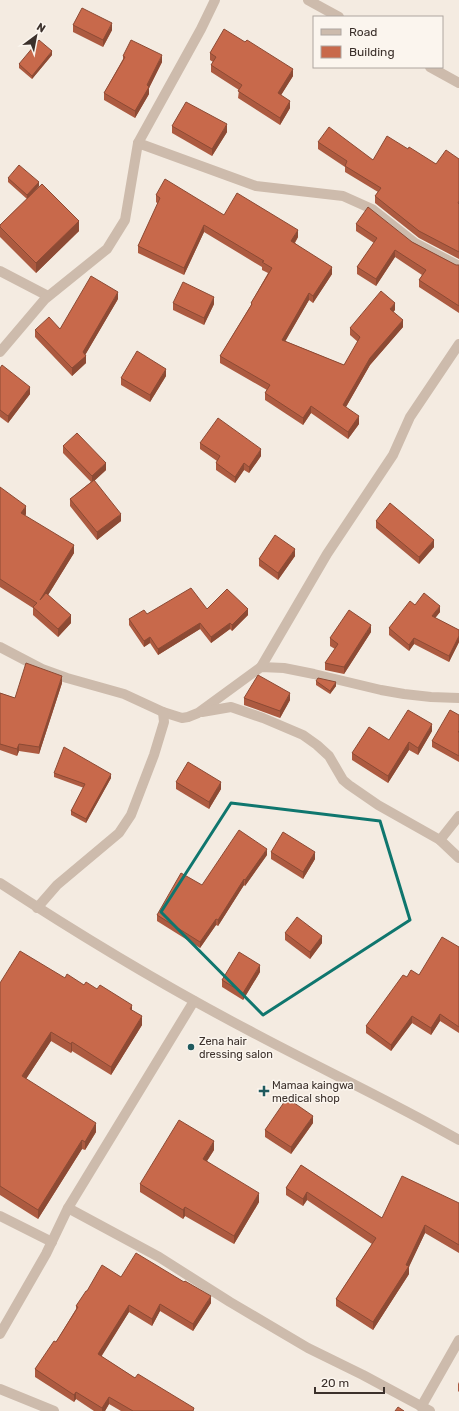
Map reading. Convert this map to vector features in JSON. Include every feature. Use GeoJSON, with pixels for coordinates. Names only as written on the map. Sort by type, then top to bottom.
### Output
{"type":"FeatureCollection","features":[{"type":"Feature","properties":{"kind":"street"},"geometry":{"type":"LineString","coordinates":[[0,352],[48,296],[107,249],[125,220],[138,143],[201,29],[215,0]]}},
{"type":"Feature","properties":{"kind":"street"},"geometry":{"type":"LineString","coordinates":[[308,0],[337,16]]}},
{"type":"Feature","properties":{"kind":"street"},"geometry":{"type":"LineString","coordinates":[[432,68],[459,83]]}},
{"type":"Feature","properties":{"kind":"street"},"geometry":{"type":"LineString","coordinates":[[138,143],[256,186],[343,196],[372,209],[415,243],[459,266]]}},
{"type":"Feature","properties":{"kind":"street"},"geometry":{"type":"LineString","coordinates":[[0,271],[48,296]]}},
{"type":"Feature","properties":{"kind":"street"},"geometry":{"type":"LineString","coordinates":[[198,713],[261,667],[327,554],[393,455],[410,417],[459,344]]}},
{"type":"Feature","properties":{"kind":"street"},"geometry":{"type":"LineString","coordinates":[[0,647],[42,669],[67,678],[124,694],[163,712],[182,718],[198,713],[231,707],[263,718],[303,736],[317,745],[329,756],[343,780],[349,785],[378,805],[440,840],[459,858]]}},
{"type":"Feature","properties":{"kind":"street"},"geometry":{"type":"LineString","coordinates":[[261,667],[284,668],[404,694],[459,698]]}},
{"type":"Feature","properties":{"kind":"street"},"geometry":{"type":"LineString","coordinates":[[37,908],[57,885],[119,833],[131,815],[154,755],[164,722],[163,712]]}},
{"type":"Feature","properties":{"kind":"street"},"geometry":{"type":"LineString","coordinates":[[440,840],[459,816]]}},
{"type":"Feature","properties":{"kind":"street"},"geometry":{"type":"LineString","coordinates":[[0,883],[102,948],[194,1001],[416,1115],[459,1140]]}},
{"type":"Feature","properties":{"kind":"street"},"geometry":{"type":"LineString","coordinates":[[0,1334],[24,1294],[52,1242],[68,1208],[194,1001]]}},
{"type":"Feature","properties":{"kind":"street"},"geometry":{"type":"LineString","coordinates":[[68,1208],[159,1257],[230,1302],[308,1348],[364,1375],[426,1409],[459,1340]]}},
{"type":"Feature","properties":{"kind":"street"},"geometry":{"type":"LineString","coordinates":[[0,1216],[52,1242]]}},
{"type":"Feature","properties":{"kind":"street"},"geometry":{"type":"LineString","coordinates":[[0,1389],[54,1411]]}},
{"type":"Feature","properties":{"kind":"highlighted area"},"geometry":{"type":"Polygon","coordinates":[[[231,803],[380,821],[410,920],[263,1015],[161,912],[231,803]]]}},
{"type":"Feature","properties":{"kind":"building"},"geometry":{"type":"Polygon","coordinates":[[[82,8],[112,23],[103,40],[73,25],[82,8]]]}},
{"type":"Feature","properties":{"kind":"building"},"geometry":{"type":"Polygon","coordinates":[[[224,29],[245,42],[247,40],[293,69],[278,93],[290,101],[280,118],[238,91],[242,85],[211,65],[216,57],[210,53],[224,29]]]}},
{"type":"Feature","properties":{"kind":"building"},"geometry":{"type":"Polygon","coordinates":[[[39,40],[52,51],[32,76],[19,64],[39,40]]]}},
{"type":"Feature","properties":{"kind":"building"},"geometry":{"type":"Polygon","coordinates":[[[131,40],[162,55],[147,85],[149,87],[135,111],[104,93],[125,57],[123,56],[131,40]]]}},
{"type":"Feature","properties":{"kind":"building"},"geometry":{"type":"Polygon","coordinates":[[[186,102],[227,124],[212,149],[172,126],[186,102]]]}},
{"type":"Feature","properties":{"kind":"building"},"geometry":{"type":"Polygon","coordinates":[[[329,127],[373,160],[387,136],[408,149],[409,147],[436,164],[446,150],[459,159],[459,252],[419,231],[375,196],[381,188],[345,166],[347,161],[318,142],[329,127]]]}},
{"type":"Feature","properties":{"kind":"building"},"geometry":{"type":"Polygon","coordinates":[[[19,165],[39,182],[27,195],[8,178],[19,165]]]}},
{"type":"Feature","properties":{"kind":"building"},"geometry":{"type":"Polygon","coordinates":[[[165,179],[224,215],[237,193],[298,230],[291,241],[332,267],[313,296],[309,293],[282,340],[344,365],[360,337],[350,328],[381,291],[395,303],[390,309],[403,320],[370,358],[343,405],[359,416],[348,432],[311,406],[303,418],[265,393],[270,385],[220,356],[272,268],[262,262],[264,261],[204,225],[184,268],[138,246],[160,198],[156,195],[165,179]]]}},
{"type":"Feature","properties":{"kind":"building"},"geometry":{"type":"Polygon","coordinates":[[[42,184],[79,221],[36,263],[0,227],[0,225],[42,184]]]}},
{"type":"Feature","properties":{"kind":"building"},"geometry":{"type":"Polygon","coordinates":[[[368,207],[412,242],[456,265],[459,265],[459,306],[419,280],[426,270],[395,250],[376,279],[357,267],[377,238],[356,224],[368,207]]]}},
{"type":"Feature","properties":{"kind":"building"},"geometry":{"type":"Polygon","coordinates":[[[91,276],[118,292],[83,352],[86,356],[72,368],[35,330],[49,317],[60,329],[91,276]]]}},
{"type":"Feature","properties":{"kind":"building"},"geometry":{"type":"Polygon","coordinates":[[[183,282],[214,297],[204,318],[173,303],[183,282]]]}},
{"type":"Feature","properties":{"kind":"building"},"geometry":{"type":"Polygon","coordinates":[[[137,351],[166,369],[150,395],[121,378],[137,351]]]}},
{"type":"Feature","properties":{"kind":"building"},"geometry":{"type":"Polygon","coordinates":[[[2,365],[30,387],[8,416],[0,410],[0,368],[2,365]]]}},
{"type":"Feature","properties":{"kind":"building"},"geometry":{"type":"Polygon","coordinates":[[[218,418],[261,449],[249,467],[244,463],[235,477],[216,463],[220,456],[200,443],[218,418]]]}},
{"type":"Feature","properties":{"kind":"building"},"geometry":{"type":"Polygon","coordinates":[[[77,433],[106,463],[92,476],[63,446],[77,433]]]}},
{"type":"Feature","properties":{"kind":"building"},"geometry":{"type":"Polygon","coordinates":[[[94,480],[121,514],[97,532],[70,499],[94,480]]]}},
{"type":"Feature","properties":{"kind":"building"},"geometry":{"type":"Polygon","coordinates":[[[0,487],[26,506],[21,513],[74,545],[40,600],[46,593],[71,615],[58,629],[33,607],[37,603],[0,579],[0,487]]]}},
{"type":"Feature","properties":{"kind":"building"},"geometry":{"type":"Polygon","coordinates":[[[390,503],[434,540],[419,557],[376,521],[390,503]]]}},
{"type":"Feature","properties":{"kind":"building"},"geometry":{"type":"Polygon","coordinates":[[[275,535],[295,549],[278,573],[259,559],[275,535]]]}},
{"type":"Feature","properties":{"kind":"building"},"geometry":{"type":"Polygon","coordinates":[[[191,588],[207,609],[227,589],[248,609],[232,625],[230,623],[211,637],[200,623],[158,649],[150,637],[144,641],[129,619],[144,610],[147,614],[191,588]]]}},
{"type":"Feature","properties":{"kind":"building"},"geometry":{"type":"Polygon","coordinates":[[[424,593],[440,606],[432,616],[459,630],[459,636],[449,656],[414,638],[409,645],[389,628],[410,601],[415,605],[424,593]]]}},
{"type":"Feature","properties":{"kind":"building"},"geometry":{"type":"Polygon","coordinates":[[[349,610],[371,625],[344,667],[325,663],[338,644],[330,638],[349,610]]]}},
{"type":"Feature","properties":{"kind":"building"},"geometry":{"type":"Polygon","coordinates":[[[26,663],[62,676],[39,747],[19,744],[17,749],[0,744],[0,693],[15,698],[26,663]]]}},
{"type":"Feature","properties":{"kind":"building"},"geometry":{"type":"Polygon","coordinates":[[[258,675],[290,693],[280,711],[244,698],[258,675]]]}},
{"type":"Feature","properties":{"kind":"building"},"geometry":{"type":"Polygon","coordinates":[[[318,678],[336,682],[330,691],[316,681],[318,678]]]}},
{"type":"Feature","properties":{"kind":"building"},"geometry":{"type":"Polygon","coordinates":[[[408,710],[432,724],[418,748],[409,742],[388,776],[352,753],[369,727],[389,740],[408,710]]]}},
{"type":"Feature","properties":{"kind":"building"},"geometry":{"type":"Polygon","coordinates":[[[450,710],[459,715],[459,756],[432,741],[450,710]]]}},
{"type":"Feature","properties":{"kind":"building"},"geometry":{"type":"Polygon","coordinates":[[[64,747],[111,774],[86,819],[71,811],[85,784],[54,773],[64,747]]]}},
{"type":"Feature","properties":{"kind":"building"},"geometry":{"type":"Polygon","coordinates":[[[188,762],[221,782],[209,802],[176,782],[188,762]]]}},
{"type":"Feature","properties":{"kind":"building"},"geometry":{"type":"Polygon","coordinates":[[[239,830],[267,849],[245,880],[244,879],[218,920],[216,919],[200,942],[157,915],[181,873],[202,885],[239,830]]]}},
{"type":"Feature","properties":{"kind":"building"},"geometry":{"type":"Polygon","coordinates":[[[283,832],[315,852],[303,872],[271,852],[283,832]]]}},
{"type":"Feature","properties":{"kind":"building"},"geometry":{"type":"Polygon","coordinates":[[[297,917],[322,936],[310,952],[285,933],[297,917]]]}},
{"type":"Feature","properties":{"kind":"building"},"geometry":{"type":"Polygon","coordinates":[[[442,937],[459,947],[459,1027],[440,1014],[431,1028],[412,1016],[391,1045],[366,1026],[403,975],[407,977],[411,970],[419,975],[442,937]]]}},
{"type":"Feature","properties":{"kind":"building"},"geometry":{"type":"Polygon","coordinates":[[[20,951],[65,978],[67,974],[84,985],[86,982],[97,989],[100,985],[132,1005],[130,1009],[142,1016],[111,1067],[72,1042],[71,1044],[51,1032],[22,1076],[96,1123],[85,1142],[82,1140],[38,1210],[0,1186],[0,983],[20,951]]]}},
{"type":"Feature","properties":{"kind":"building"},"geometry":{"type":"Polygon","coordinates":[[[239,952],[260,965],[243,993],[222,980],[239,952]]]}},
{"type":"Feature","properties":{"kind":"building"},"geometry":{"type":"Polygon","coordinates":[[[287,1098],[313,1116],[291,1147],[265,1130],[287,1098]]]}},
{"type":"Feature","properties":{"kind":"building"},"geometry":{"type":"Polygon","coordinates":[[[179,1120],[214,1141],[203,1159],[259,1193],[234,1236],[185,1207],[183,1210],[140,1184],[179,1120]]]}},
{"type":"Feature","properties":{"kind":"building"},"geometry":{"type":"Polygon","coordinates":[[[301,1165],[382,1218],[402,1176],[459,1203],[459,1245],[425,1225],[406,1265],[409,1266],[373,1322],[336,1299],[376,1238],[307,1192],[303,1199],[286,1188],[301,1165]]]}},
{"type":"Feature","properties":{"kind":"building"},"geometry":{"type":"Polygon","coordinates":[[[136,1253],[184,1282],[185,1281],[211,1296],[193,1324],[160,1304],[152,1319],[129,1305],[98,1354],[135,1378],[138,1374],[194,1408],[193,1411],[133,1411],[109,1397],[102,1408],[76,1392],[74,1395],[35,1369],[54,1341],[56,1342],[78,1307],[76,1306],[87,1291],[102,1265],[121,1277],[136,1253]]]}},
{"type":"Feature","properties":{"kind":"building"},"geometry":{"type":"Polygon","coordinates":[[[398,1407],[404,1411],[395,1411],[398,1407]]]}},
{"type":"Feature","properties":{"kind":"place","name":"Zena hair dressing salon"},"geometry":{"type":"Point","coordinates":[191,1047]}},
{"type":"Feature","properties":{"kind":"place","name":"Mamaa kaingwa medical shop"},"geometry":{"type":"Point","coordinates":[264,1091]}}]}
